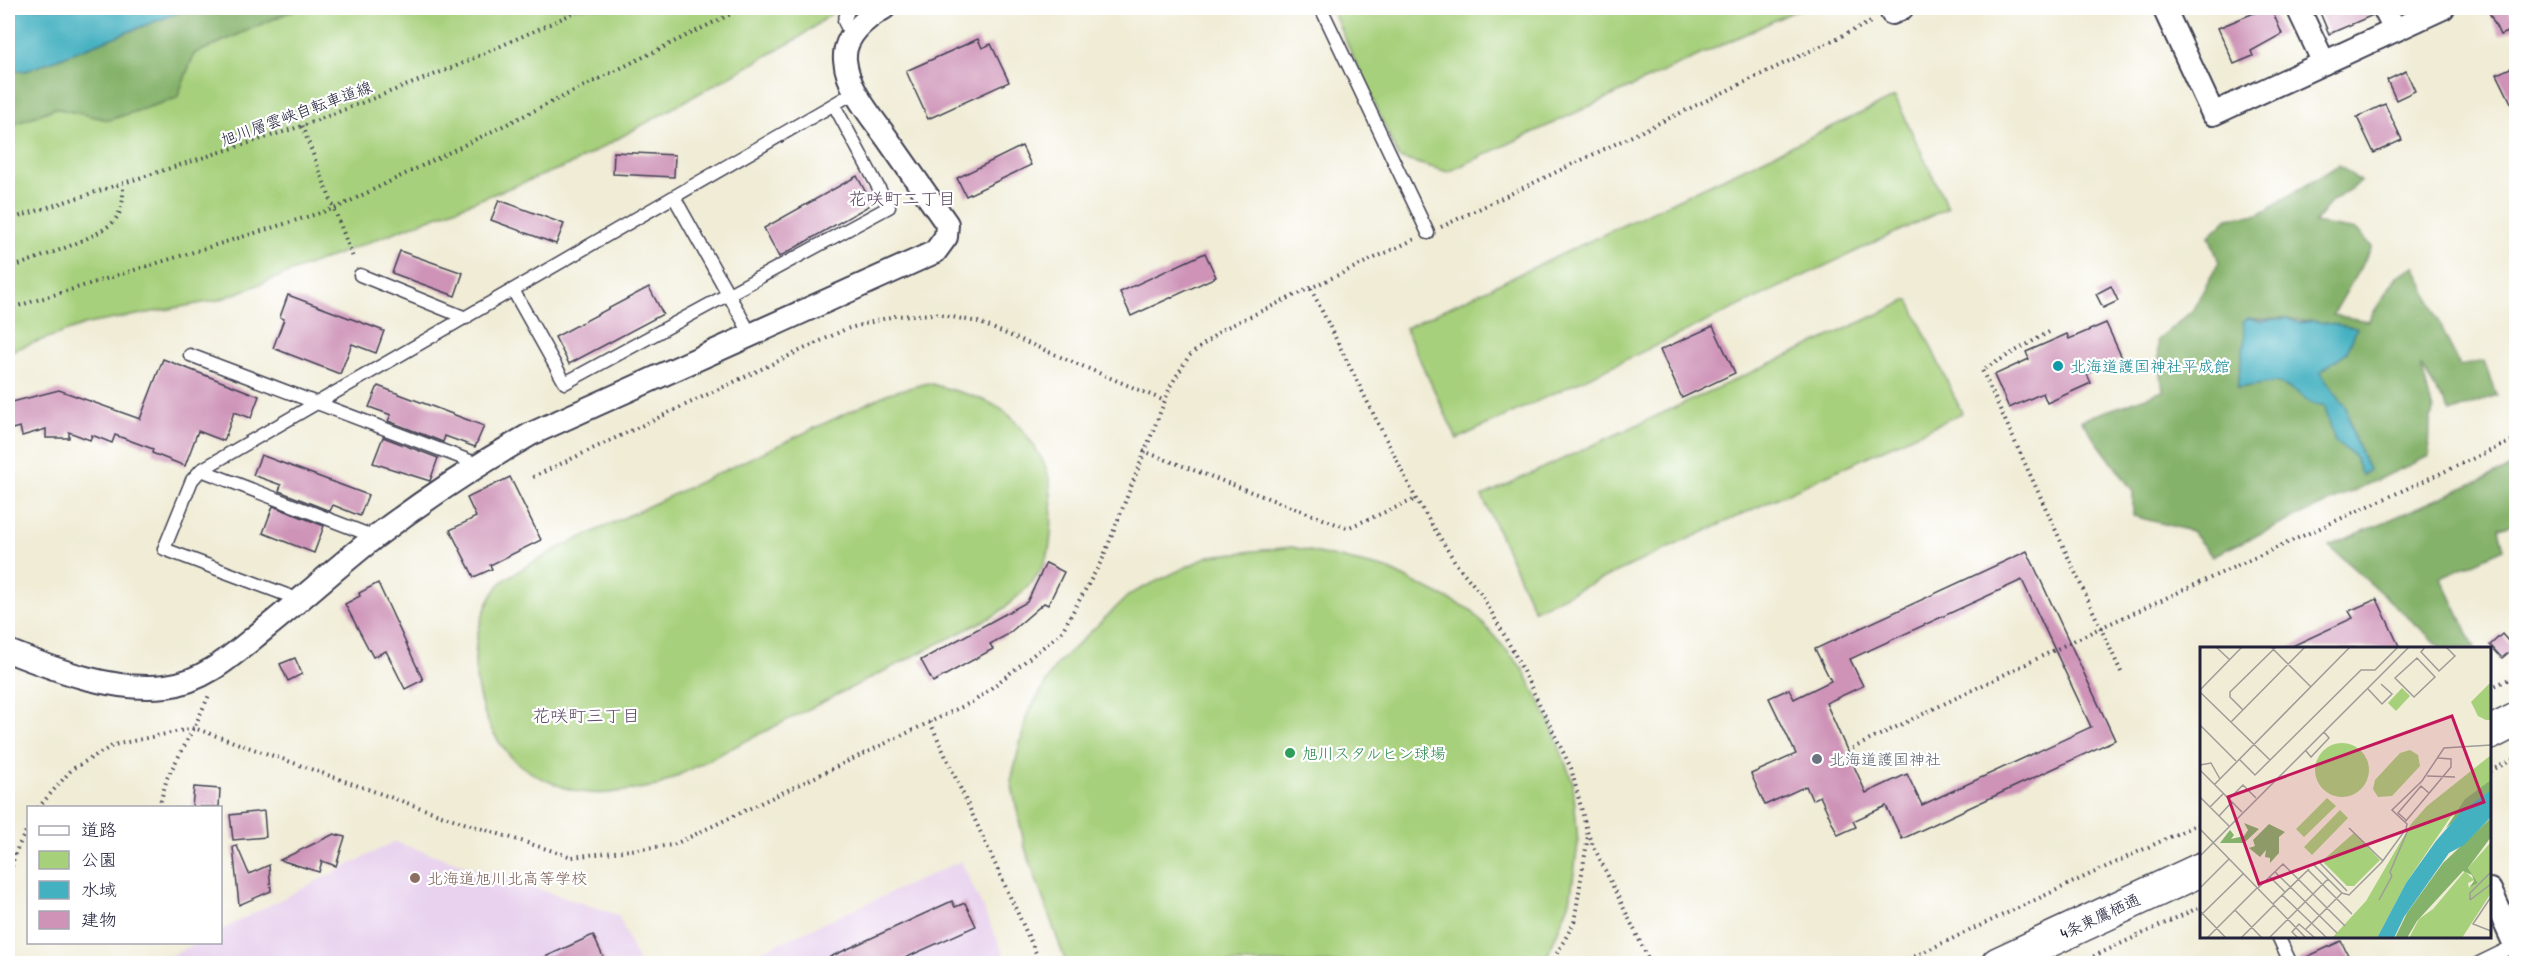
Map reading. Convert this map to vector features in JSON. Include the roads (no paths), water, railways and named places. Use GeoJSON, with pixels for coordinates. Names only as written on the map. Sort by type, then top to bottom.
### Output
{"type":"FeatureCollection","features":[{"type":"Feature","properties":{"kind":"highway"},"geometry":{"type":"LineString","coordinates":[[2491,733],[2517,720]]}},
{"type":"Feature","properties":{"kind":"highway","name":"4条東鷹栖通"},"geometry":{"type":"LineString","coordinates":[[1998,963],[2200,870]]}},
{"type":"Feature","properties":{"kind":"street"},"geometry":{"type":"LineString","coordinates":[[8,651],[38,663],[137,688],[168,686],[195,678],[224,662],[375,537],[478,464],[531,434],[750,333],[935,252],[946,237],[947,224],[855,92],[845,60],[852,37],[868,18],[884,8]]}},
{"type":"Feature","properties":{"kind":"street"},"geometry":{"type":"LineString","coordinates":[[2164,8],[2213,114],[2443,8]]}},
{"type":"Feature","properties":{"kind":"street"},"geometry":{"type":"LineString","coordinates":[[2298,8],[2324,63]]}},
{"type":"Feature","properties":{"kind":"street"},"geometry":{"type":"LineString","coordinates":[[2384,8],[2395,30]]}},
{"type":"Feature","properties":{"kind":"street"},"geometry":{"type":"LineString","coordinates":[[2502,900],[2516,946]]}},
{"type":"Feature","properties":{"kind":"lane"},"geometry":{"type":"LineString","coordinates":[[849,8],[844,21],[852,37]]}},
{"type":"Feature","properties":{"kind":"lane"},"geometry":{"type":"LineString","coordinates":[[1321,8],[1428,233]]}},
{"type":"Feature","properties":{"kind":"lane"},"geometry":{"type":"LineString","coordinates":[[300,600],[164,549],[192,480],[201,470],[855,92]]}},
{"type":"Feature","properties":{"kind":"lane"},"geometry":{"type":"LineString","coordinates":[[513,290],[565,383],[889,207],[834,105]]}},
{"type":"Feature","properties":{"kind":"lane"},"geometry":{"type":"LineString","coordinates":[[674,197],[750,333]]}},
{"type":"Feature","properties":{"kind":"lane"},"geometry":{"type":"LineString","coordinates":[[360,275],[466,318]]}},
{"type":"Feature","properties":{"kind":"lane"},"geometry":{"type":"LineString","coordinates":[[190,355],[478,464]]}},
{"type":"Feature","properties":{"kind":"lane"},"geometry":{"type":"LineString","coordinates":[[201,470],[375,537]]}},
{"type":"Feature","properties":{"kind":"lane"},"geometry":{"type":"LineString","coordinates":[[2279,938],[2291,963]]}},
{"type":"Feature","properties":{"kind":"lane"},"geometry":{"type":"LineString","coordinates":[[2477,963],[2516,946]]}},
{"type":"Feature","properties":{"kind":"water"},"geometry":{"type":"Polygon","coordinates":[[[8,8],[190,8],[26,71],[8,69],[8,8]]]}},
{"type":"Feature","properties":{"kind":"water"},"geometry":{"type":"Polygon","coordinates":[[[2249,318],[2260,321],[2286,318],[2299,323],[2313,321],[2357,328],[2347,352],[2320,372],[2346,407],[2355,440],[2369,470],[2362,475],[2354,456],[2335,441],[2325,407],[2311,403],[2295,391],[2276,382],[2237,388],[2245,337],[2243,321],[2249,318]]]}},
{"type":"Feature","properties":{"kind":"place","name":"北海道護国神社平成館"},"geometry":{"type":"Point","coordinates":[2058,366]}},
{"type":"Feature","properties":{"kind":"place","name":"旭川スタルヒン球場"},"geometry":{"type":"Point","coordinates":[1290,753]}},
{"type":"Feature","properties":{"kind":"place","name":"北海道護国神社"},"geometry":{"type":"Point","coordinates":[1817,759]}},
{"type":"Feature","properties":{"kind":"place","name":"北海道旭川北高等学校"},"geometry":{"type":"Point","coordinates":[415,878]}},
{"type":"Feature","properties":{"kind":"district","name":"花咲町二丁目"},"geometry":{"type":"Point","coordinates":[902,199]}},
{"type":"Feature","properties":{"kind":"district","name":"花咲町三丁目"},"geometry":{"type":"Point","coordinates":[586,716]}}]}
